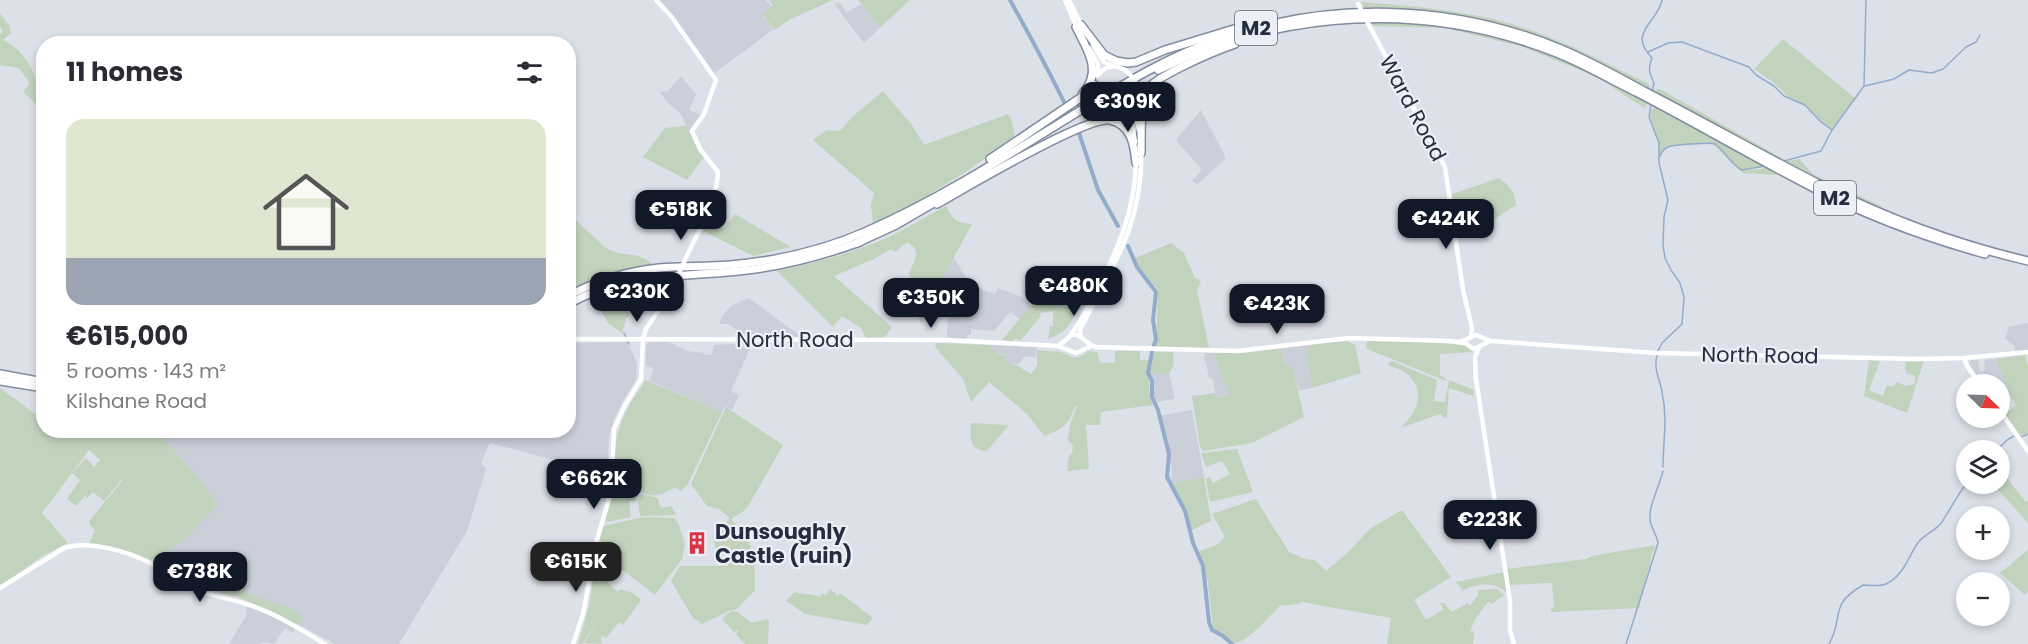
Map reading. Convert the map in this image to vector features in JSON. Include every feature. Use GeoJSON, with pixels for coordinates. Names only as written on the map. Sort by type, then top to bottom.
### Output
{"type":"FeatureCollection","features":[{"type":"Feature","properties":{"kind":"highway"},"geometry":{"type":"LineString","coordinates":[[1079,27],[1098,49],[1116,61],[1136,62],[1172,48],[1262,22],[1330,13]]}},
{"type":"Feature","properties":{"kind":"highway","name":"M2"},"geometry":{"type":"LineString","coordinates":[[894,219],[951,188],[1160,64],[1215,40],[1246,30],[1330,13],[1413,13],[1488,25],[1562,49],[1865,206],[1961,242],[2028,263]]}},
{"type":"Feature","properties":{"kind":"highway"},"geometry":{"type":"LineString","coordinates":[[1141,96],[1147,88],[1188,64],[1257,37],[1299,26],[1340,19]]}},
{"type":"Feature","properties":{"kind":"highway","name":"M2"},"geometry":{"type":"LineString","coordinates":[[857,243],[917,213],[1162,68],[1219,45],[1299,24],[1340,19],[1413,19],[1460,25],[1493,32],[1566,57],[1652,97]]}},
{"type":"Feature","properties":{"kind":"highway"},"geometry":{"type":"LineString","coordinates":[[1067,106],[1084,92],[1092,75],[1091,56],[1079,27]]}},
{"type":"Feature","properties":{"kind":"highway"},"geometry":{"type":"LineString","coordinates":[[1118,67],[1135,65],[1172,48]]}},
{"type":"Feature","properties":{"kind":"highway"},"geometry":{"type":"LineString","coordinates":[[1141,153],[1140,114],[1148,95],[1163,79],[1188,64]]}},
{"type":"Feature","properties":{"kind":"highway"},"geometry":{"type":"LineString","coordinates":[[576,293],[607,279],[642,270],[727,266],[798,254],[842,241],[894,219],[953,184],[1089,92],[1095,85]]}},
{"type":"Feature","properties":{"kind":"highway"},"geometry":{"type":"LineString","coordinates":[[576,300],[593,292],[632,280],[672,274],[740,271],[774,266],[857,243],[912,219],[983,178],[1100,116],[1113,114]]}},
{"type":"Feature","properties":{"kind":"highway"},"geometry":{"type":"LineString","coordinates":[[1048,143],[1092,122],[1109,120],[1120,124],[1130,133],[1136,163]]}},
{"type":"Feature","properties":{"kind":"highway"},"geometry":{"type":"LineString","coordinates":[[0,374],[36,381]]}},
{"type":"Feature","properties":{"kind":"highway"},"geometry":{"type":"LineString","coordinates":[[0,382],[36,387]]}},
{"type":"Feature","properties":{"kind":"highway"},"geometry":{"type":"LineString","coordinates":[[0,382],[36,387]]}},
{"type":"Feature","properties":{"kind":"main road"},"geometry":{"type":"LineString","coordinates":[[573,644],[583,614],[597,540],[611,492],[614,429],[641,379],[643,339],[646,329],[675,282],[711,203],[717,181],[718,172],[700,149],[692,131],[704,114],[716,80],[671,16],[656,0]]}},
{"type":"Feature","properties":{"kind":"main road"},"geometry":{"type":"LineString","coordinates":[[1067,0],[1098,64],[1095,85],[1099,96]]}},
{"type":"Feature","properties":{"kind":"main road","name":"Ward Road"},"geometry":{"type":"LineString","coordinates":[[1357,2],[1445,167],[1463,290],[1472,328],[1471,340]]}},
{"type":"Feature","properties":{"kind":"main road"},"geometry":{"type":"LineString","coordinates":[[1079,27],[1104,62],[1128,70],[1132,76]]}},
{"type":"Feature","properties":{"kind":"main road"},"geometry":{"type":"LineString","coordinates":[[1097,76],[1104,69],[1118,67]]}},
{"type":"Feature","properties":{"kind":"main road"},"geometry":{"type":"LineString","coordinates":[[1082,349],[1083,323],[1123,248],[1132,224],[1140,185],[1141,153],[1136,118],[1141,96],[1136,83]]}},
{"type":"Feature","properties":{"kind":"main road"},"geometry":{"type":"LineString","coordinates":[[1103,103],[1113,114],[1124,116],[1137,108]]}},
{"type":"Feature","properties":{"kind":"main road"},"geometry":{"type":"LineString","coordinates":[[1124,116],[1133,129],[1136,163],[1132,205],[1121,240],[1078,324],[1067,338],[1068,350],[1076,353],[1091,346],[1237,351],[1349,338],[1460,342],[1482,338],[1491,341]]}},
{"type":"Feature","properties":{"kind":"main road"},"geometry":{"type":"LineString","coordinates":[[1058,346],[1073,334],[1091,346]]}},
{"type":"Feature","properties":{"kind":"main road"},"geometry":{"type":"LineString","coordinates":[[1475,357],[1482,338]]}},
{"type":"Feature","properties":{"kind":"main road","name":"North Road"},"geometry":{"type":"LineString","coordinates":[[576,339],[940,340],[1058,346],[1068,350]]}},
{"type":"Feature","properties":{"kind":"main road"},"geometry":{"type":"LineString","coordinates":[[1471,340],[1480,347]]}},
{"type":"Feature","properties":{"kind":"main road"},"geometry":{"type":"LineString","coordinates":[[1471,340],[1511,608],[1510,630],[1514,644]]}},
{"type":"Feature","properties":{"kind":"main road"},"geometry":{"type":"LineString","coordinates":[[1480,347],[1491,341]]}},
{"type":"Feature","properties":{"kind":"main road","name":"North Road"},"geometry":{"type":"LineString","coordinates":[[1491,341],[1657,353],[1917,359],[1965,358],[2028,352]]}},
{"type":"Feature","properties":{"kind":"main road"},"geometry":{"type":"LineString","coordinates":[[1965,358],[1973,374]]}},
{"type":"Feature","properties":{"kind":"main road"},"geometry":{"type":"LineString","coordinates":[[2010,426],[2028,452]]}},
{"type":"Feature","properties":{"kind":"main road"},"geometry":{"type":"LineString","coordinates":[[0,588],[63,548],[92,545],[147,562],[187,586],[208,594],[257,607],[325,644]]}},
{"type":"Feature","properties":{"kind":"shaded area"},"geometry":{"type":"Polygon","coordinates":[[[656,0],[766,0],[772,7],[763,16],[774,29],[713,74],[656,0]]]}},
{"type":"Feature","properties":{"kind":"shaded area"},"geometry":{"type":"Polygon","coordinates":[[[840,2],[846,13],[861,4],[880,28],[864,43],[834,4],[840,2]]]}},
{"type":"Feature","properties":{"kind":"shaded area"},"geometry":{"type":"Polygon","coordinates":[[[681,76],[696,94],[689,110],[702,116],[689,132],[681,114],[667,102],[660,92],[668,91],[681,76]]]}},
{"type":"Feature","properties":{"kind":"shaded area"},"geometry":{"type":"Polygon","coordinates":[[[1201,110],[1226,158],[1197,185],[1192,181],[1202,170],[1176,140],[1201,110]]]}},
{"type":"Feature","properties":{"kind":"shaded area"},"geometry":{"type":"Polygon","coordinates":[[[954,258],[976,293],[978,288],[995,294],[998,288],[1022,297],[1031,305],[1020,319],[1010,312],[994,331],[971,329],[971,335],[967,335],[967,339],[947,338],[948,309],[934,304],[945,284],[941,281],[954,258]]]}},
{"type":"Feature","properties":{"kind":"shaded area"},"geometry":{"type":"Polygon","coordinates":[[[749,298],[803,338],[748,337],[728,324],[719,324],[731,306],[749,298]]]}},
{"type":"Feature","properties":{"kind":"shaded area"},"geometry":{"type":"Polygon","coordinates":[[[2028,323],[2028,350],[2015,351],[2014,345],[2005,339],[2009,327],[2028,323]]]}},
{"type":"Feature","properties":{"kind":"shaded area"},"geometry":{"type":"Polygon","coordinates":[[[627,342],[637,363],[636,380],[614,419],[609,437],[607,474],[490,443],[481,463],[486,469],[467,531],[399,644],[335,644],[236,596],[190,585],[149,559],[157,438],[576,438],[576,343],[627,342]]]}},
{"type":"Feature","properties":{"kind":"shaded area"},"geometry":{"type":"Polygon","coordinates":[[[649,342],[669,342],[687,351],[704,353],[704,355],[711,355],[714,345],[735,344],[750,349],[731,391],[739,395],[732,410],[725,406],[722,412],[649,381],[654,369],[646,365],[646,345],[649,342]]]}},
{"type":"Feature","properties":{"kind":"shaded area"},"geometry":{"type":"Polygon","coordinates":[[[1313,344],[1306,353],[1312,388],[1299,391],[1293,368],[1284,365],[1281,348],[1313,344]]]}},
{"type":"Feature","properties":{"kind":"shaded area"},"geometry":{"type":"Polygon","coordinates":[[[989,345],[1037,347],[1036,358],[1025,356],[1018,365],[1015,363],[1013,366],[1004,359],[1006,356],[996,353],[989,345]]]}},
{"type":"Feature","properties":{"kind":"shaded area"},"geometry":{"type":"Polygon","coordinates":[[[1205,353],[1213,353],[1229,395],[1216,398],[1213,379],[1209,378],[1204,361],[1205,353]]]}},
{"type":"Feature","properties":{"kind":"shaded area"},"geometry":{"type":"Polygon","coordinates":[[[1995,359],[2002,374],[1976,374],[1969,364],[1971,360],[1978,360],[1980,372],[1985,370],[1984,360],[1995,359]]]}},
{"type":"Feature","properties":{"kind":"shaded area"},"geometry":{"type":"Polygon","coordinates":[[[1169,373],[1175,399],[1155,402],[1149,374],[1169,373]]]}},
{"type":"Feature","properties":{"kind":"shaded area"},"geometry":{"type":"Polygon","coordinates":[[[1192,410],[1204,477],[1171,484],[1172,470],[1169,453],[1158,416],[1192,410]]]}},
{"type":"Feature","properties":{"kind":"shaded area"},"geometry":{"type":"Polygon","coordinates":[[[247,606],[295,629],[293,633],[285,628],[274,644],[262,642],[261,644],[229,644],[246,616],[247,606]]]}},
{"type":"Feature","properties":{"kind":"green space"},"geometry":{"type":"Polygon","coordinates":[[[769,0],[833,0],[789,20],[775,30],[763,15],[773,5],[769,0]]]}},
{"type":"Feature","properties":{"kind":"green space"},"geometry":{"type":"Polygon","coordinates":[[[858,0],[910,0],[880,28],[858,0]]]}},
{"type":"Feature","properties":{"kind":"green space"},"geometry":{"type":"Polygon","coordinates":[[[1361,2],[1458,12],[1515,25],[1550,37],[1600,60],[1649,84],[1650,90],[1586,56],[1565,49],[1445,14],[1364,8],[1361,2]]]}},
{"type":"Feature","properties":{"kind":"green space"},"geometry":{"type":"Polygon","coordinates":[[[0,14],[9,25],[11,33],[3,40],[22,54],[34,75],[36,105],[23,91],[30,84],[19,68],[0,65],[0,34],[3,32],[0,27],[0,14]]]}},
{"type":"Feature","properties":{"kind":"green space"},"geometry":{"type":"Polygon","coordinates":[[[1369,21],[1419,23],[1491,34],[1562,57],[1648,102],[1644,108],[1597,77],[1523,47],[1446,28],[1373,26],[1369,21]]]}},
{"type":"Feature","properties":{"kind":"green space"},"geometry":{"type":"Polygon","coordinates":[[[1783,39],[1855,98],[1831,129],[1804,104],[1790,98],[1754,69],[1783,39]]]}},
{"type":"Feature","properties":{"kind":"green space"},"geometry":{"type":"Polygon","coordinates":[[[1135,85],[1138,99],[1136,106],[1130,111],[1124,114],[1116,113],[1106,103],[1135,85]]]}},
{"type":"Feature","properties":{"kind":"green space"},"geometry":{"type":"Polygon","coordinates":[[[1657,89],[1785,160],[1782,161],[1655,93],[1657,89]]]}},
{"type":"Feature","properties":{"kind":"green space"},"geometry":{"type":"Polygon","coordinates":[[[883,91],[912,125],[924,145],[1008,114],[1012,121],[1015,138],[905,209],[873,224],[871,205],[874,193],[813,140],[827,130],[838,131],[843,128],[852,117],[883,91]]]}},
{"type":"Feature","properties":{"kind":"green space"},"geometry":{"type":"Polygon","coordinates":[[[1653,103],[1767,165],[1744,171],[1766,168],[1778,175],[1743,173],[1712,143],[1668,147],[1662,151],[1659,158],[1658,142],[1650,117],[1651,110],[1654,108],[1653,103]]]}},
{"type":"Feature","properties":{"kind":"green space"},"geometry":{"type":"Polygon","coordinates":[[[686,126],[704,157],[687,180],[643,157],[665,128],[686,126]]]}},
{"type":"Feature","properties":{"kind":"green space"},"geometry":{"type":"Polygon","coordinates":[[[1799,159],[1813,174],[1881,206],[1881,209],[1856,199],[1784,162],[1799,159]]]}},
{"type":"Feature","properties":{"kind":"green space"},"geometry":{"type":"Polygon","coordinates":[[[1499,178],[1511,189],[1516,205],[1493,220],[1455,227],[1452,194],[1499,178]]]}},
{"type":"Feature","properties":{"kind":"green space"},"geometry":{"type":"Polygon","coordinates":[[[946,206],[956,220],[972,224],[941,281],[945,284],[929,314],[926,314],[921,323],[909,273],[916,252],[907,242],[895,252],[891,249],[834,276],[892,327],[884,338],[866,338],[861,328],[842,316],[833,327],[777,271],[834,257],[875,243],[946,206]]]}},
{"type":"Feature","properties":{"kind":"green space"},"geometry":{"type":"Polygon","coordinates":[[[735,214],[791,247],[753,256],[705,232],[702,227],[705,219],[724,229],[735,214]]]}},
{"type":"Feature","properties":{"kind":"green space"},"geometry":{"type":"Polygon","coordinates":[[[576,220],[606,248],[618,253],[639,256],[651,262],[651,265],[589,282],[576,288],[576,220]]]}},
{"type":"Feature","properties":{"kind":"green space"},"geometry":{"type":"Polygon","coordinates":[[[1171,243],[1184,253],[1195,278],[1201,281],[1197,290],[1209,348],[1156,347],[1158,290],[1137,264],[1135,258],[1171,243]]]}},
{"type":"Feature","properties":{"kind":"green space"},"geometry":{"type":"Polygon","coordinates":[[[661,280],[674,280],[664,300],[659,299],[658,302],[646,294],[645,296],[639,295],[636,305],[626,319],[622,333],[608,323],[593,297],[624,287],[661,280]]]}},
{"type":"Feature","properties":{"kind":"green space"},"geometry":{"type":"Polygon","coordinates":[[[1044,296],[1077,311],[1066,329],[1048,339],[1050,326],[1053,326],[1053,311],[1040,313],[1041,316],[1020,341],[1016,338],[1013,341],[1002,340],[1031,305],[1044,296]]]}},
{"type":"Feature","properties":{"kind":"green space"},"geometry":{"type":"Polygon","coordinates":[[[1347,341],[1355,345],[1361,373],[1312,388],[1306,353],[1308,348],[1313,344],[1347,341]]]}},
{"type":"Feature","properties":{"kind":"green space"},"geometry":{"type":"Polygon","coordinates":[[[1367,341],[1462,345],[1472,352],[1440,354],[1440,375],[1446,381],[1367,349],[1367,341]]]}},
{"type":"Feature","properties":{"kind":"green space"},"geometry":{"type":"Polygon","coordinates":[[[935,343],[989,345],[996,353],[1007,357],[1004,359],[1013,366],[1015,364],[1031,374],[1037,365],[1037,350],[1061,352],[1074,358],[1082,356],[1087,351],[1097,352],[1100,363],[1115,362],[1115,351],[1140,351],[1140,360],[1150,360],[1148,368],[1155,352],[1173,352],[1174,365],[1169,373],[1149,374],[1148,369],[1150,397],[1153,405],[1101,412],[1100,425],[1086,425],[1089,469],[1067,471],[1073,446],[1068,440],[1070,425],[1077,406],[1064,426],[1044,436],[1027,414],[989,382],[971,402],[963,379],[936,348],[935,343]]]}},
{"type":"Feature","properties":{"kind":"green space"},"geometry":{"type":"Polygon","coordinates":[[[1281,348],[1284,364],[1293,368],[1304,417],[1252,443],[1203,451],[1200,447],[1192,396],[1215,393],[1216,398],[1229,395],[1213,353],[1244,353],[1281,348]]]}},
{"type":"Feature","properties":{"kind":"green space"},"geometry":{"type":"Polygon","coordinates":[[[2025,355],[2028,366],[2028,433],[2020,436],[2010,421],[2010,410],[2016,405],[2010,395],[2010,374],[2002,374],[1995,359],[2025,355]]]}},
{"type":"Feature","properties":{"kind":"green space"},"geometry":{"type":"Polygon","coordinates":[[[1869,360],[1880,361],[1869,390],[1883,396],[1887,385],[1892,387],[1897,382],[1906,386],[1915,384],[1915,376],[1907,373],[1906,362],[1924,361],[1907,413],[1864,396],[1869,360]]]}},
{"type":"Feature","properties":{"kind":"green space"},"geometry":{"type":"Polygon","coordinates":[[[1392,361],[1437,380],[1434,401],[1445,402],[1449,380],[1474,390],[1473,396],[1449,388],[1447,418],[1441,414],[1403,427],[1416,408],[1417,390],[1408,375],[1389,366],[1388,364],[1392,361]]]}},
{"type":"Feature","properties":{"kind":"green space"},"geometry":{"type":"Polygon","coordinates":[[[645,380],[722,412],[687,486],[680,491],[676,488],[663,494],[647,494],[615,474],[615,447],[619,429],[645,380]]]}},
{"type":"Feature","properties":{"kind":"green space"},"geometry":{"type":"Polygon","coordinates":[[[0,388],[36,415],[36,438],[163,438],[196,475],[218,505],[182,542],[151,560],[89,544],[95,530],[89,521],[123,480],[104,501],[93,492],[87,498],[85,496],[76,506],[67,499],[80,480],[72,473],[86,458],[94,467],[100,460],[89,450],[42,513],[68,543],[41,557],[0,587],[0,388]]]}},
{"type":"Feature","properties":{"kind":"green space"},"geometry":{"type":"Polygon","coordinates":[[[726,407],[783,445],[749,505],[731,519],[745,536],[752,551],[755,590],[737,609],[702,624],[693,618],[671,581],[680,566],[728,566],[729,549],[716,549],[713,535],[730,518],[719,509],[707,506],[691,484],[726,407]]]}},
{"type":"Feature","properties":{"kind":"green space"},"geometry":{"type":"Polygon","coordinates":[[[971,423],[1009,425],[987,451],[974,446],[971,438],[971,423]]]}},
{"type":"Feature","properties":{"kind":"green space"},"geometry":{"type":"Polygon","coordinates":[[[1237,449],[1253,492],[1210,502],[1206,479],[1209,477],[1213,483],[1230,474],[1222,461],[1206,467],[1201,453],[1237,449]]]}},
{"type":"Feature","properties":{"kind":"green space"},"geometry":{"type":"Polygon","coordinates":[[[614,476],[639,493],[636,501],[629,501],[631,517],[607,522],[605,520],[614,476]]]}},
{"type":"Feature","properties":{"kind":"green space"},"geometry":{"type":"Polygon","coordinates":[[[1204,477],[1211,521],[1190,531],[1188,517],[1171,484],[1204,477]]]}},
{"type":"Feature","properties":{"kind":"green space"},"geometry":{"type":"Polygon","coordinates":[[[2010,482],[2026,502],[2028,501],[2028,523],[2002,494],[2010,494],[2010,482]]]}},
{"type":"Feature","properties":{"kind":"green space"},"geometry":{"type":"Polygon","coordinates":[[[641,494],[658,498],[662,508],[671,506],[676,515],[640,516],[638,502],[641,494]]]}},
{"type":"Feature","properties":{"kind":"green space"},"geometry":{"type":"Polygon","coordinates":[[[1256,499],[1289,552],[1305,559],[1315,560],[1326,571],[1371,528],[1402,510],[1451,577],[1414,600],[1426,620],[1443,609],[1440,603],[1444,603],[1452,612],[1468,603],[1470,606],[1478,595],[1478,590],[1498,589],[1504,595],[1492,604],[1488,602],[1476,618],[1470,631],[1474,632],[1473,644],[1387,644],[1391,618],[1302,602],[1280,606],[1245,639],[1233,643],[1213,629],[1208,583],[1198,552],[1218,544],[1225,537],[1212,514],[1256,499]]]}},
{"type":"Feature","properties":{"kind":"green space"},"geometry":{"type":"Polygon","coordinates":[[[644,517],[674,518],[678,522],[685,544],[682,559],[655,595],[616,565],[611,566],[601,576],[618,592],[620,589],[633,593],[641,600],[623,625],[619,622],[606,638],[602,636],[602,644],[584,643],[601,616],[582,644],[578,644],[589,606],[599,543],[603,545],[600,538],[603,526],[644,517]]]}},
{"type":"Feature","properties":{"kind":"green space"},"geometry":{"type":"Polygon","coordinates":[[[1656,545],[1639,608],[1551,612],[1554,607],[1552,583],[1509,585],[1507,569],[1586,559],[1656,545]]]}},
{"type":"Feature","properties":{"kind":"green space"},"geometry":{"type":"Polygon","coordinates":[[[2028,550],[2028,592],[2025,595],[2010,582],[2010,572],[2001,572],[2028,550]]]}},
{"type":"Feature","properties":{"kind":"green space"},"geometry":{"type":"Polygon","coordinates":[[[1504,572],[1507,593],[1497,586],[1485,584],[1463,591],[1456,582],[1504,572]]]}},
{"type":"Feature","properties":{"kind":"green space"},"geometry":{"type":"Polygon","coordinates":[[[240,580],[246,583],[245,589],[248,593],[299,612],[303,618],[301,622],[297,624],[236,596],[221,593],[227,586],[235,585],[240,589],[241,586],[238,584],[240,580]]]}},
{"type":"Feature","properties":{"kind":"green space"},"geometry":{"type":"Polygon","coordinates":[[[830,589],[838,596],[840,593],[873,618],[867,625],[805,614],[786,601],[795,592],[820,597],[822,593],[826,595],[830,589]]]}},
{"type":"Feature","properties":{"kind":"green space"},"geometry":{"type":"Polygon","coordinates":[[[731,611],[738,612],[751,623],[767,619],[769,621],[768,644],[745,644],[736,634],[737,630],[734,632],[722,619],[731,611]]]}},
{"type":"Feature","properties":{"kind":"waterway"},"geometry":{"type":"LineString","coordinates":[[1010,0],[1064,102]]}},
{"type":"Feature","properties":{"kind":"waterway"},"geometry":{"type":"LineString","coordinates":[[1652,93],[1654,83],[1650,73],[1652,58],[1642,41],[1646,28],[1662,0]]}},
{"type":"Feature","properties":{"kind":"waterway"},"geometry":{"type":"LineString","coordinates":[[1784,161],[1821,151],[1832,130],[1864,86],[1866,0]]}},
{"type":"Feature","properties":{"kind":"waterway"},"geometry":{"type":"LineString","coordinates":[[1865,86],[1894,79],[1909,70],[1932,73],[1943,69],[1966,47],[1976,42],[1980,35]]}},
{"type":"Feature","properties":{"kind":"waterway"},"geometry":{"type":"LineString","coordinates":[[1648,52],[1668,43],[1682,42],[1749,67],[1784,96],[1805,105],[1832,130]]}},
{"type":"Feature","properties":{"kind":"waterway"},"geometry":{"type":"LineString","coordinates":[[1651,104],[1649,117],[1659,143],[1659,163],[1668,200],[1664,217],[1665,258],[1680,283],[1684,297],[1682,324],[1662,343],[1658,351]]}},
{"type":"Feature","properties":{"kind":"waterway"},"geometry":{"type":"LineString","coordinates":[[1079,133],[1098,190],[1118,226]]}},
{"type":"Feature","properties":{"kind":"waterway"},"geometry":{"type":"LineString","coordinates":[[1659,158],[1663,150],[1671,146],[1712,143],[1742,170],[1765,166]]}},
{"type":"Feature","properties":{"kind":"waterway"},"geometry":{"type":"LineString","coordinates":[[1128,246],[1137,267],[1156,292],[1153,320],[1156,340],[1154,345]]}},
{"type":"Feature","properties":{"kind":"waterway"},"geometry":{"type":"LineString","coordinates":[[624,333],[629,344]]}},
{"type":"Feature","properties":{"kind":"waterway"},"geometry":{"type":"LineString","coordinates":[[1152,352],[1148,373],[1152,381],[1152,397],[1158,410],[1169,454],[1167,477],[1185,511],[1193,543],[1203,566],[1209,622],[1212,630],[1232,644]]}},
{"type":"Feature","properties":{"kind":"waterway"},"geometry":{"type":"LineString","coordinates":[[1657,355],[1656,369],[1665,412],[1663,467]]}},
{"type":"Feature","properties":{"kind":"waterway"},"geometry":{"type":"LineString","coordinates":[[2021,437],[2028,434]]}},
{"type":"Feature","properties":{"kind":"waterway"},"geometry":{"type":"LineString","coordinates":[[2007,440],[2014,436]]}},
{"type":"Feature","properties":{"kind":"waterway"},"geometry":{"type":"LineString","coordinates":[[1626,644],[1658,543],[1651,524],[1650,512],[1663,471]]}},
{"type":"Feature","properties":{"kind":"waterway"},"geometry":{"type":"LineString","coordinates":[[1829,644],[1834,635],[1838,612],[1845,599],[1863,585],[1878,586],[1892,581],[1917,544],[1942,522],[1959,494]]}},
{"type":"Feature","properties":{"kind":"place","name":"Dunsoughly Castle (ruin)"},"geometry":{"type":"Point","coordinates":[697,543]}}]}
